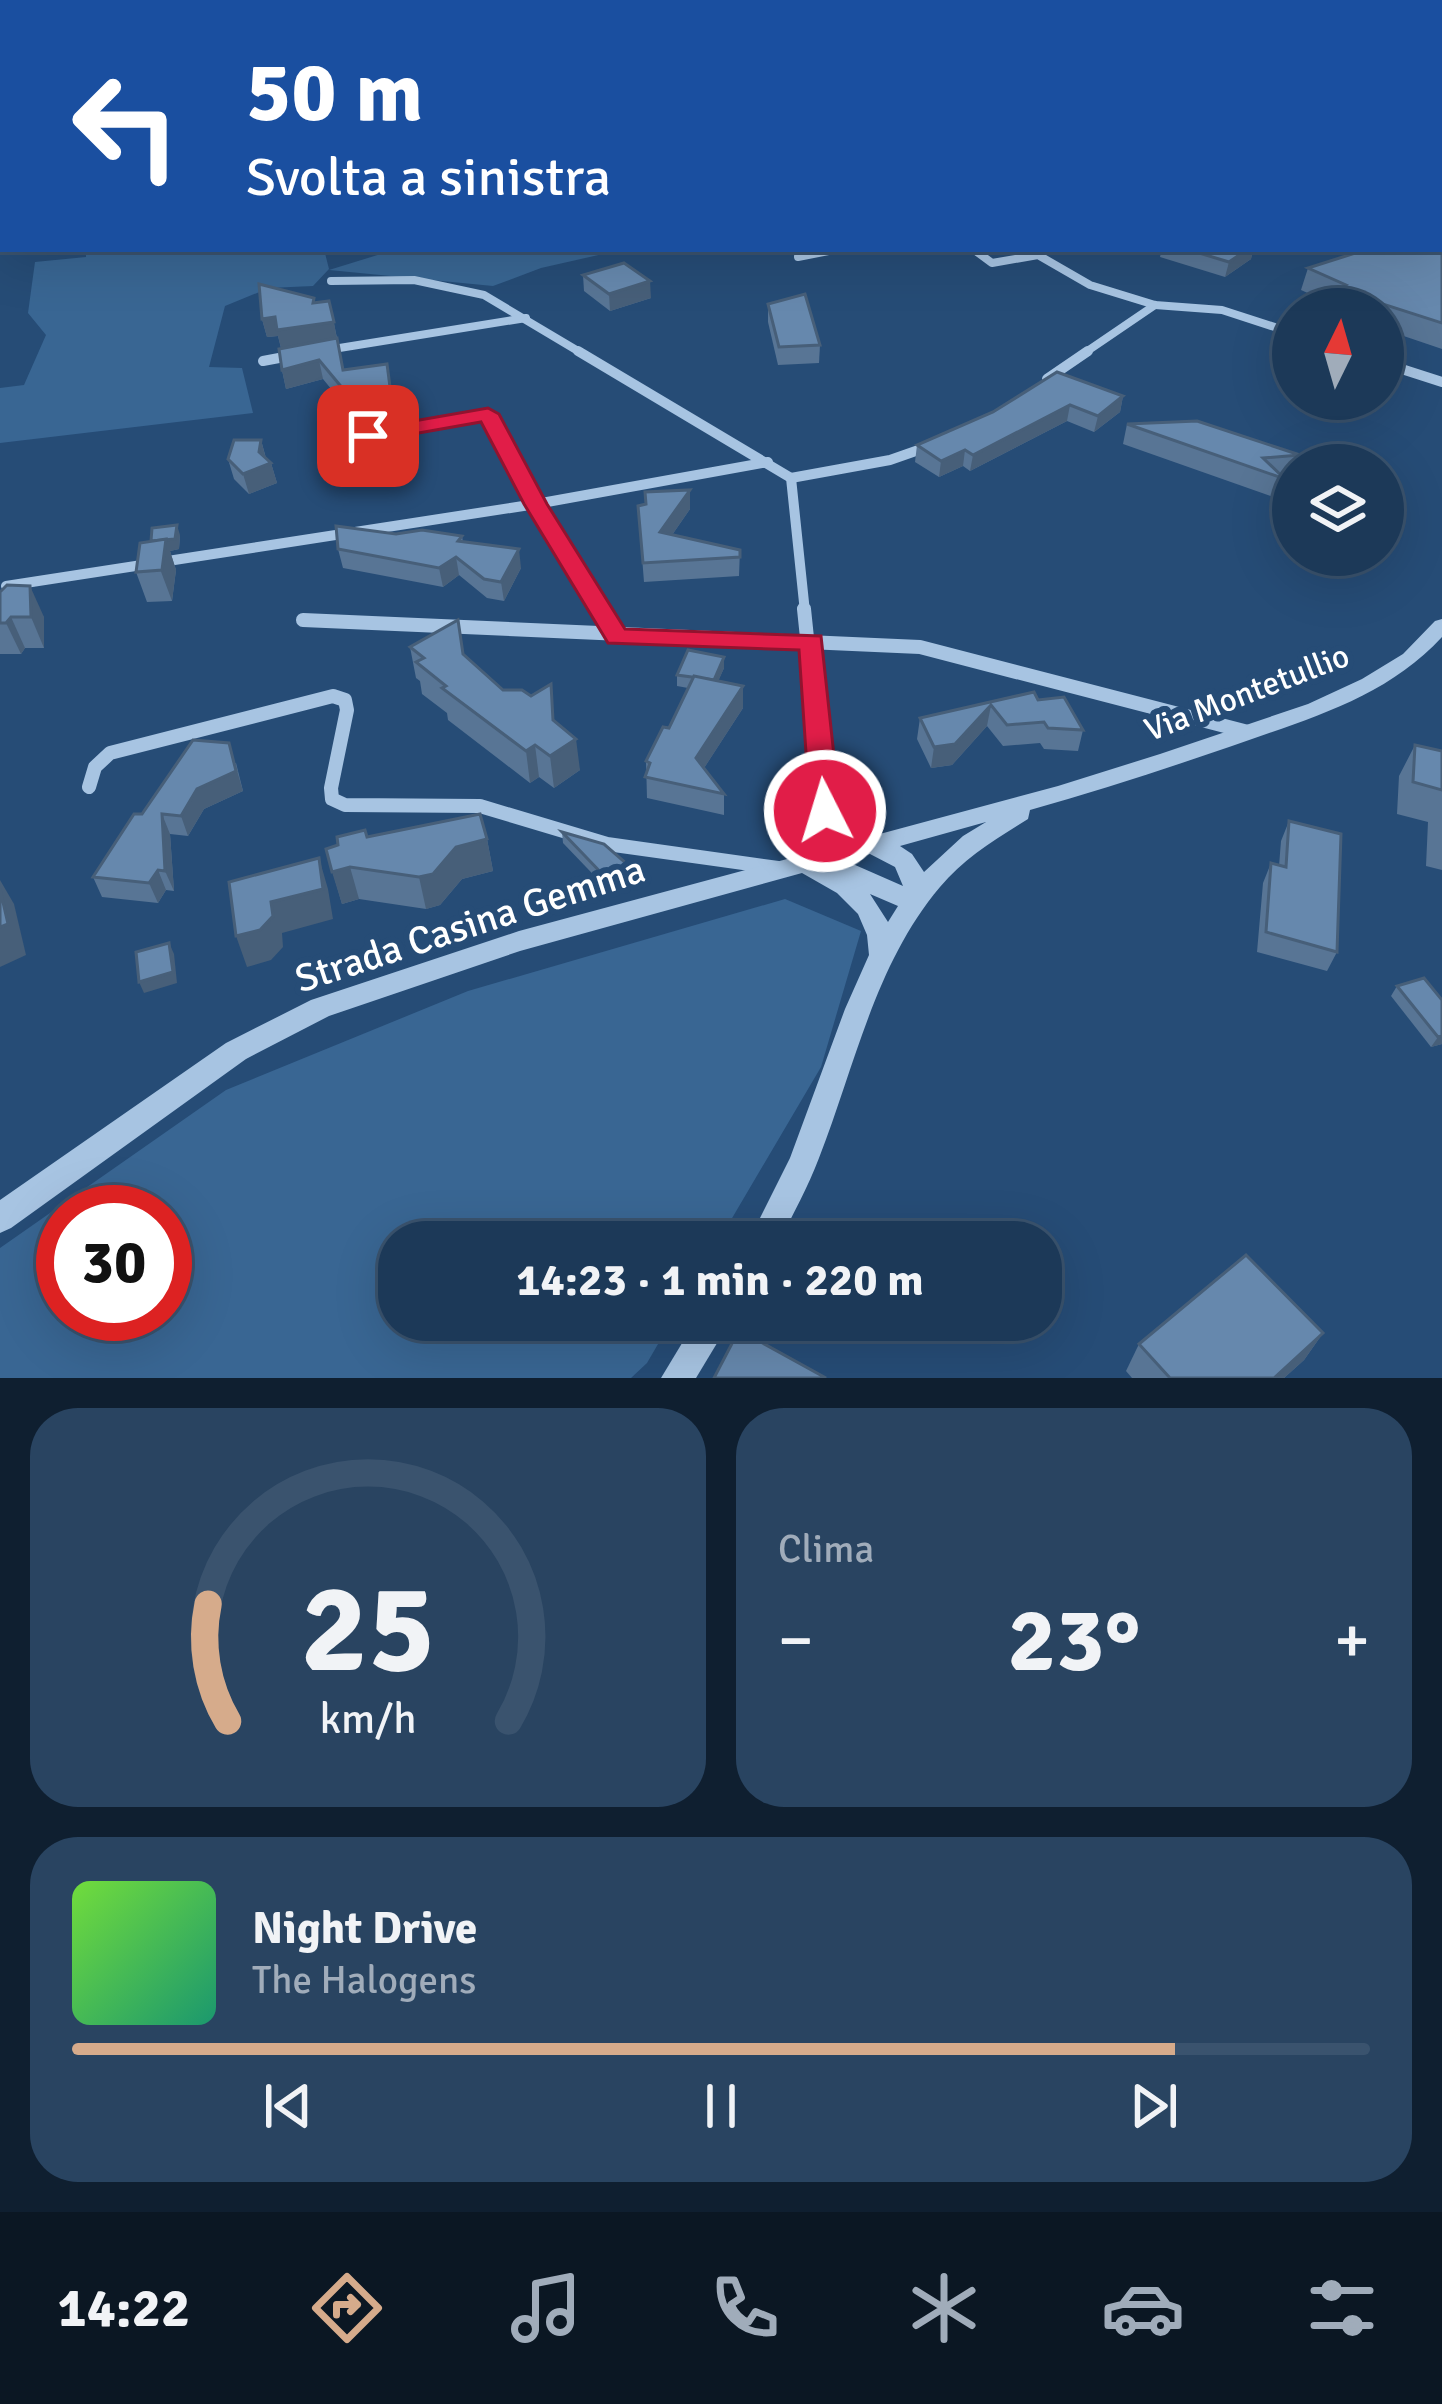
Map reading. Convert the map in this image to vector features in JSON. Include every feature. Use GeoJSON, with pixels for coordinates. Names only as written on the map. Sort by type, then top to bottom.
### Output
{"type":"FeatureCollection","features":[{"type":"Feature","properties":{"kind":"main road"},"geometry":{"type":"LineString","coordinates":[[49,0],[64,0]]}},
{"type":"Feature","properties":{"kind":"street"},"geometry":{"type":"LineString","coordinates":[[798,257],[824,252]]}},
{"type":"Feature","properties":{"kind":"street"},"geometry":{"type":"LineString","coordinates":[[977,252],[992,263],[1038,255],[1090,285],[1155,305],[1222,310],[1272,326]]}},
{"type":"Feature","properties":{"kind":"street"},"geometry":{"type":"LineString","coordinates":[[331,280],[414,280],[484,295],[791,478],[890,460],[937,443]]}},
{"type":"Feature","properties":{"kind":"street"},"geometry":{"type":"LineString","coordinates":[[1034,387],[1155,305]]}},
{"type":"Feature","properties":{"kind":"street"},"geometry":{"type":"LineString","coordinates":[[263,361],[527,317]]}},
{"type":"Feature","properties":{"kind":"street"},"geometry":{"type":"LineString","coordinates":[[1404,370],[1442,382]]}},
{"type":"Feature","properties":{"kind":"street"},"geometry":{"type":"LineString","coordinates":[[368,436],[488,414],[617,637]]}},
{"type":"Feature","properties":{"kind":"street"},"geometry":{"type":"LineString","coordinates":[[6,586],[536,504],[769,462]]}},
{"type":"Feature","properties":{"kind":"street"},"geometry":{"type":"LineString","coordinates":[[791,478],[812,642],[825,811],[822,831],[791,865]]}},
{"type":"Feature","properties":{"kind":"street"},"geometry":{"type":"LineString","coordinates":[[303,620],[920,647],[1249,732]]}},
{"type":"Feature","properties":{"kind":"street","name":"Via Montetullio"},"geometry":{"type":"LineString","coordinates":[[1059,794],[1249,732],[1369,684],[1410,659],[1442,625]]}},
{"type":"Feature","properties":{"kind":"street"},"geometry":{"type":"LineString","coordinates":[[89,787],[94,767],[110,753],[333,696],[345,700],[346,710],[330,790],[332,799],[346,805],[480,806],[607,844],[838,868],[897,896],[916,894]]}},
{"type":"Feature","properties":{"kind":"street"},"geometry":{"type":"LineString","coordinates":[[774,1221],[803,1163],[881,952],[916,894],[981,834],[1059,794]]}},
{"type":"Feature","properties":{"kind":"street","name":"Strada Casina Gemma"},"geometry":{"type":"LineString","coordinates":[[0,1219],[236,1051],[320,1008],[519,941],[1059,794]]}},
{"type":"Feature","properties":{"kind":"street"},"geometry":{"type":"LineString","coordinates":[[825,811],[831,828],[843,838],[889,850],[907,860],[915,873],[916,894]]}},
{"type":"Feature","properties":{"kind":"street"},"geometry":{"type":"LineString","coordinates":[[791,865],[860,897],[881,929],[881,952]]}},
{"type":"Feature","properties":{"kind":"street"},"geometry":{"type":"LineString","coordinates":[[677,1378],[701,1341]]}},
{"type":"Feature","properties":{"kind":"shaded area"},"geometry":{"type":"Polygon","coordinates":[[[86,252],[325,252],[329,269],[313,286],[269,288],[225,306],[209,367],[242,368],[253,413],[0,443],[0,388],[24,385],[46,335],[28,313],[35,262],[86,257],[86,252]]]}},
{"type":"Feature","properties":{"kind":"shaded area"},"geometry":{"type":"Polygon","coordinates":[[[387,252],[612,252],[541,268],[493,286],[329,270],[387,252]]]}},
{"type":"Feature","properties":{"kind":"shaded area"},"geometry":{"type":"Polygon","coordinates":[[[785,899],[861,931],[821,1067],[730,1221],[378,1221],[378,1341],[660,1341],[631,1378],[0,1378],[0,1248],[36,1223],[36,1341],[192,1341],[192,1185],[90,1185],[226,1090],[468,991],[785,899]]]}},
{"type":"Feature","properties":{"kind":"building"},"geometry":{"type":"Polygon","coordinates":[[[1196,252],[1244,252],[1229,262],[1196,252]]]}},
{"type":"Feature","properties":{"kind":"building"},"geometry":{"type":"Polygon","coordinates":[[[1359,252],[1442,252],[1442,323],[1404,311],[1404,288],[1342,288],[1346,285],[1308,268],[1359,252]]]}},
{"type":"Feature","properties":{"kind":"building"},"geometry":{"type":"Polygon","coordinates":[[[624,263],[650,281],[609,294],[583,275],[624,263]]]}},
{"type":"Feature","properties":{"kind":"building"},"geometry":{"type":"Polygon","coordinates":[[[259,284],[314,298],[313,303],[329,301],[334,322],[277,330],[275,317],[262,319],[259,284]]]}},
{"type":"Feature","properties":{"kind":"building"},"geometry":{"type":"Polygon","coordinates":[[[805,294],[820,345],[779,347],[768,304],[805,294]]]}},
{"type":"Feature","properties":{"kind":"building"},"geometry":{"type":"Polygon","coordinates":[[[337,338],[343,370],[387,364],[392,402],[359,408],[319,360],[282,370],[279,349],[337,338]]]}},
{"type":"Feature","properties":{"kind":"building"},"geometry":{"type":"Polygon","coordinates":[[[1057,372],[1123,396],[1098,416],[1070,405],[973,455],[965,450],[941,461],[917,445],[993,412],[1057,372]]]}},
{"type":"Feature","properties":{"kind":"building"},"geometry":{"type":"Polygon","coordinates":[[[395,421],[401,458],[373,425],[395,421]]]}},
{"type":"Feature","properties":{"kind":"building"},"geometry":{"type":"Polygon","coordinates":[[[1197,421],[1272,446],[1272,457],[1263,458],[1272,467],[1272,474],[1127,424],[1197,421]]]}},
{"type":"Feature","properties":{"kind":"building"},"geometry":{"type":"Polygon","coordinates":[[[234,440],[261,440],[259,452],[271,463],[243,474],[228,459],[234,440]]]}},
{"type":"Feature","properties":{"kind":"building"},"geometry":{"type":"Polygon","coordinates":[[[690,490],[660,532],[740,550],[740,557],[643,563],[638,506],[646,504],[645,492],[690,490]]]}},
{"type":"Feature","properties":{"kind":"building"},"geometry":{"type":"Polygon","coordinates":[[[177,525],[175,539],[151,541],[152,528],[177,525]]]}},
{"type":"Feature","properties":{"kind":"building"},"geometry":{"type":"Polygon","coordinates":[[[336,526],[396,534],[422,530],[462,536],[458,541],[519,549],[501,582],[484,579],[456,557],[439,568],[338,549],[336,526]]]}},
{"type":"Feature","properties":{"kind":"building"},"geometry":{"type":"Polygon","coordinates":[[[166,539],[162,570],[136,572],[140,543],[166,539]]]}},
{"type":"Feature","properties":{"kind":"building"},"geometry":{"type":"Polygon","coordinates":[[[7,585],[30,586],[31,617],[11,617],[0,623],[0,592],[7,585]]]}},
{"type":"Feature","properties":{"kind":"building"},"geometry":{"type":"Polygon","coordinates":[[[458,620],[463,654],[503,690],[522,690],[531,696],[551,684],[553,720],[576,739],[550,756],[535,745],[526,751],[442,688],[446,686],[416,662],[424,658],[410,647],[458,620]]]}},
{"type":"Feature","properties":{"kind":"building"},"geometry":{"type":"Polygon","coordinates":[[[688,650],[724,657],[714,680],[677,675],[688,650]]]}},
{"type":"Feature","properties":{"kind":"building"},"geometry":{"type":"Polygon","coordinates":[[[694,676],[743,686],[696,758],[724,794],[645,777],[650,763],[646,761],[663,727],[669,728],[694,676]]]}},
{"type":"Feature","properties":{"kind":"building"},"geometry":{"type":"Polygon","coordinates":[[[1034,692],[1038,700],[1064,697],[1083,730],[1048,728],[1044,722],[1007,725],[991,705],[955,744],[934,747],[920,718],[1034,692]]]}},
{"type":"Feature","properties":{"kind":"building"},"geometry":{"type":"Polygon","coordinates":[[[193,740],[229,743],[236,771],[197,789],[181,816],[162,814],[165,871],[158,870],[149,883],[93,877],[134,814],[142,814],[193,740]]]}},
{"type":"Feature","properties":{"kind":"building"},"geometry":{"type":"Polygon","coordinates":[[[1415,745],[1442,751],[1442,790],[1413,782],[1415,745]]]}},
{"type":"Feature","properties":{"kind":"building"},"geometry":{"type":"Polygon","coordinates":[[[480,814],[487,839],[456,847],[433,874],[419,877],[350,867],[332,872],[326,849],[338,845],[337,837],[365,830],[367,837],[480,814]]]}},
{"type":"Feature","properties":{"kind":"building"},"geometry":{"type":"Polygon","coordinates":[[[1289,821],[1341,834],[1337,952],[1266,932],[1271,863],[1286,867],[1289,821]]]}},
{"type":"Feature","properties":{"kind":"building"},"geometry":{"type":"Polygon","coordinates":[[[562,832],[604,844],[635,871],[609,881],[562,832]]]}},
{"type":"Feature","properties":{"kind":"building"},"geometry":{"type":"Polygon","coordinates":[[[319,858],[323,889],[271,902],[273,916],[260,930],[236,936],[229,882],[319,858]]]}},
{"type":"Feature","properties":{"kind":"building"},"geometry":{"type":"Polygon","coordinates":[[[0,889],[8,924],[0,927],[0,889]]]}},
{"type":"Feature","properties":{"kind":"building"},"geometry":{"type":"Polygon","coordinates":[[[169,943],[173,972],[139,982],[136,952],[169,943]]]}},
{"type":"Feature","properties":{"kind":"building"},"geometry":{"type":"Polygon","coordinates":[[[1424,978],[1442,1000],[1442,1036],[1438,1037],[1397,986],[1424,978]]]}},
{"type":"Feature","properties":{"kind":"building"},"geometry":{"type":"Polygon","coordinates":[[[1246,1255],[1323,1333],[1274,1378],[1170,1378],[1139,1344],[1246,1255]]]}},
{"type":"Feature","properties":{"kind":"building"},"geometry":{"type":"Polygon","coordinates":[[[733,1341],[759,1341],[826,1378],[714,1378],[733,1341]]]}},
{"type":"Feature","properties":{"kind":"route"},"geometry":{"type":"LineString","coordinates":[[368,436],[488,414],[617,637],[812,642],[825,811]]}}]}
